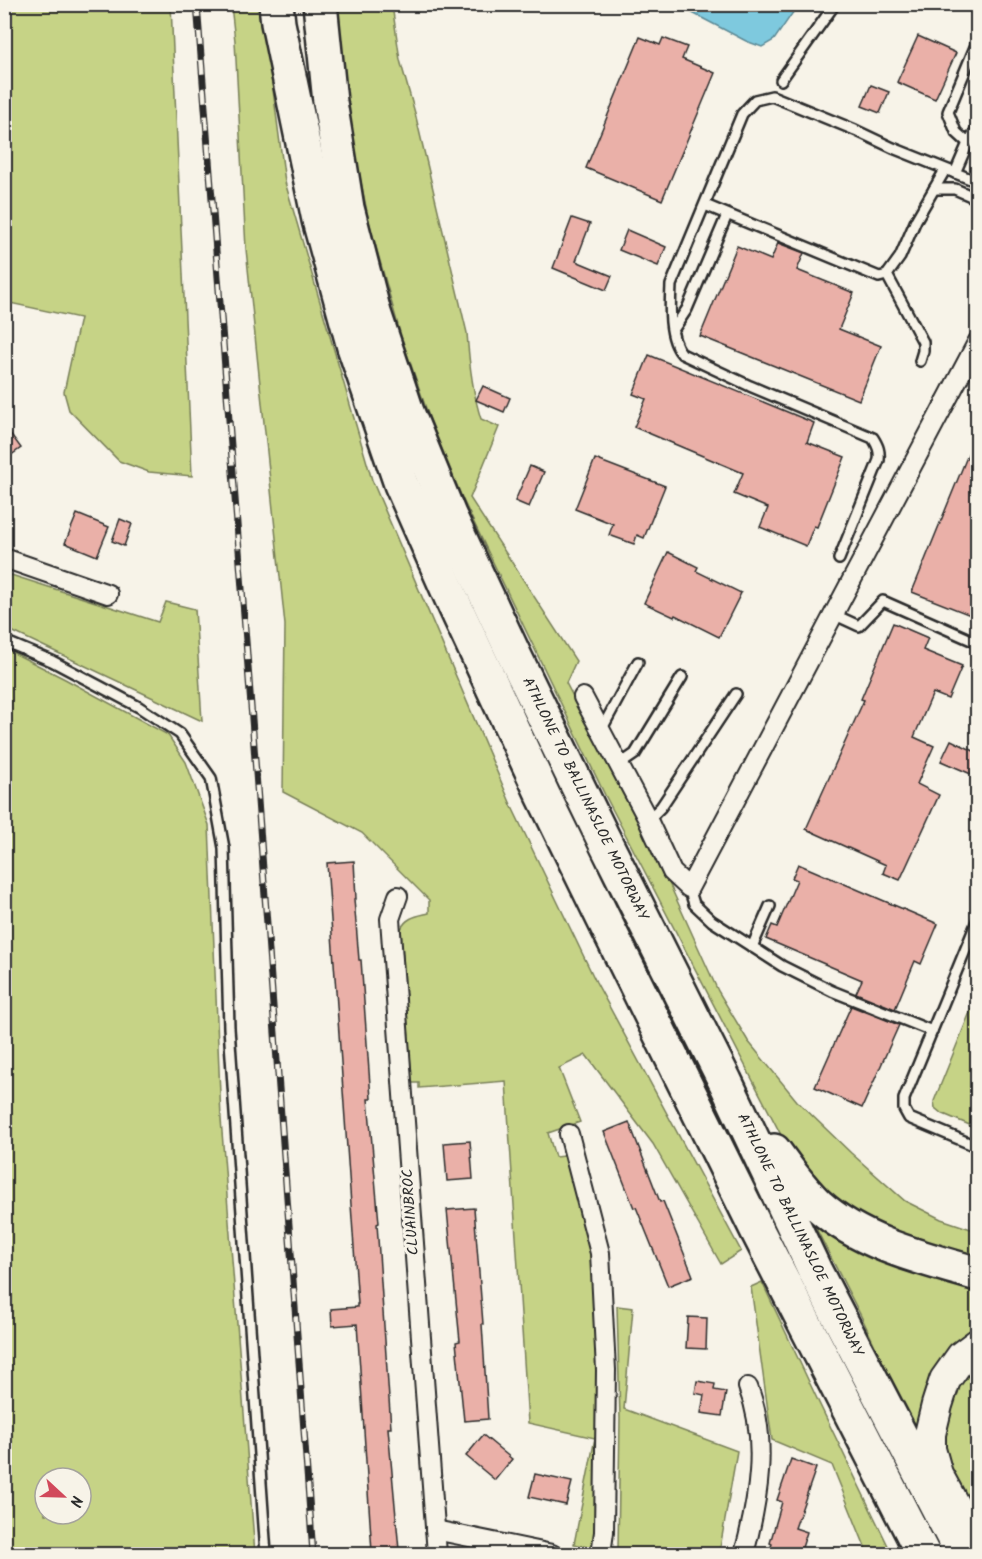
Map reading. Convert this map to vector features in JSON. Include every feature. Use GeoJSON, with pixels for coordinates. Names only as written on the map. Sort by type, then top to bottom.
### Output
{"type":"FeatureCollection","features":[{"type":"Feature","properties":{"kind":"highway"},"geometry":{"type":"LineString","coordinates":[[276,4],[319,220],[354,347],[401,484],[543,795],[603,918],[748,1212],[923,1554]]}},
{"type":"Feature","properties":{"kind":"highway","name":"ATHLONE TO BALLINASLOE MOTORWAY"},"geometry":{"type":"LineString","coordinates":[[320,4],[330,102],[347,208],[374,313],[407,412],[449,515],[516,659],[725,1081],[815,1271],[962,1554]]}},
{"type":"Feature","properties":{"kind":"highway"},"geometry":{"type":"LineString","coordinates":[[725,1081],[797,1182],[817,1204],[835,1218],[874,1241],[978,1274]]}},
{"type":"Feature","properties":{"kind":"highway"},"geometry":{"type":"LineString","coordinates":[[978,1344],[962,1356],[945,1380],[930,1434],[930,1449],[937,1474],[978,1550]]}},
{"type":"Feature","properties":{"kind":"street"},"geometry":{"type":"LineString","coordinates":[[583,697],[648,820],[672,872],[689,888],[978,341]]}},
{"type":"Feature","properties":{"kind":"street"},"geometry":{"type":"LineString","coordinates":[[4,558],[108,594]]}},
{"type":"Feature","properties":{"kind":"street","name":"CLUAINBROC"},"geometry":{"type":"LineString","coordinates":[[398,896],[390,919],[437,1554]]}},
{"type":"Feature","properties":{"kind":"street"},"geometry":{"type":"LineString","coordinates":[[569,1134],[600,1252],[606,1370],[604,1532],[601,1554]]}},
{"type":"Feature","properties":{"kind":"street"},"geometry":{"type":"LineString","coordinates":[[744,1554],[756,1497],[760,1459],[758,1424],[754,1402],[748,1387]]}},
{"type":"Feature","properties":{"kind":"street"},"geometry":{"type":"LineString","coordinates":[[435,1530],[552,1554]]}},
{"type":"Feature","properties":{"kind":"lane"},"geometry":{"type":"LineString","coordinates":[[781,80],[835,4]]}},
{"type":"Feature","properties":{"kind":"lane"},"geometry":{"type":"LineString","coordinates":[[968,143],[956,132],[948,112],[978,40]]}},
{"type":"Feature","properties":{"kind":"lane"},"geometry":{"type":"LineString","coordinates":[[839,559],[879,460],[880,452],[873,438],[750,386],[682,354],[673,330],[670,310],[671,285],[742,114],[755,100],[772,96],[978,182]]}},
{"type":"Feature","properties":{"kind":"lane"},"geometry":{"type":"LineString","coordinates":[[705,205],[879,277],[888,275],[900,257],[916,220],[934,189],[950,171],[978,128]]}},
{"type":"Feature","properties":{"kind":"lane"},"geometry":{"type":"LineString","coordinates":[[934,189],[955,189],[978,199]]}},
{"type":"Feature","properties":{"kind":"lane"},"geometry":{"type":"LineString","coordinates":[[673,330],[687,309],[728,215]]}},
{"type":"Feature","properties":{"kind":"lane"},"geometry":{"type":"LineString","coordinates":[[888,275],[923,342],[920,361]]}},
{"type":"Feature","properties":{"kind":"lane"},"geometry":{"type":"LineString","coordinates":[[833,614],[859,626],[883,601],[978,643]]}},
{"type":"Feature","properties":{"kind":"lane"},"geometry":{"type":"LineString","coordinates":[[4,640],[52,661],[129,702],[180,734],[211,778],[224,848],[229,1028],[266,1554]]}},
{"type":"Feature","properties":{"kind":"lane"},"geometry":{"type":"LineString","coordinates":[[600,729],[638,662]]}},
{"type":"Feature","properties":{"kind":"lane"},"geometry":{"type":"LineString","coordinates":[[619,765],[635,754],[682,677]]}},
{"type":"Feature","properties":{"kind":"lane"},"geometry":{"type":"LineString","coordinates":[[648,820],[661,807],[736,694]]}},
{"type":"Feature","properties":{"kind":"lane"},"geometry":{"type":"LineString","coordinates":[[689,888],[694,904],[712,921],[782,966],[832,991],[932,1031]]}},
{"type":"Feature","properties":{"kind":"lane"},"geometry":{"type":"LineString","coordinates":[[752,946],[770,906]]}},
{"type":"Feature","properties":{"kind":"lane"},"geometry":{"type":"LineString","coordinates":[[978,919],[904,1099],[904,1109],[909,1118],[978,1147]]}},
{"type":"Feature","properties":{"kind":"green space"},"geometry":{"type":"Polygon","coordinates":[[[4,5],[171,5],[192,476],[149,472],[119,461],[69,410],[64,392],[80,318],[5,302],[4,5]]]}},
{"type":"Feature","properties":{"kind":"green space"},"geometry":{"type":"Polygon","coordinates":[[[231,5],[262,5],[285,182],[372,480],[512,807],[596,982],[741,1251],[721,1264],[653,1144],[586,1055],[559,1068],[580,1122],[548,1133],[555,1157],[568,1157],[593,1250],[596,1284],[600,1477],[594,1547],[592,1548],[574,1544],[595,1438],[528,1423],[506,1081],[419,1088],[419,1083],[412,1083],[401,929],[409,919],[429,913],[429,900],[362,833],[283,792],[285,625],[246,249],[231,5]]]}},
{"type":"Feature","properties":{"kind":"green space"},"geometry":{"type":"Polygon","coordinates":[[[332,5],[392,5],[400,60],[415,113],[467,333],[471,376],[478,408],[481,419],[499,427],[470,498],[576,661],[566,683],[664,872],[718,991],[748,1041],[797,1101],[851,1153],[905,1201],[941,1219],[977,1231],[977,1265],[847,1214],[793,1158],[605,795],[463,500],[429,417],[401,336],[369,222],[350,127],[332,5]]]}},
{"type":"Feature","properties":{"kind":"green space"},"geometry":{"type":"Polygon","coordinates":[[[5,573],[158,622],[166,602],[195,609],[202,721],[5,628],[5,573]]]}},
{"type":"Feature","properties":{"kind":"green space"},"geometry":{"type":"Polygon","coordinates":[[[4,648],[168,735],[186,762],[209,825],[221,1119],[255,1554],[5,1554],[4,648]]]}},
{"type":"Feature","properties":{"kind":"green space"},"geometry":{"type":"Polygon","coordinates":[[[977,995],[977,1128],[941,1113],[935,1108],[934,1101],[977,995]]]}},
{"type":"Feature","properties":{"kind":"green space"},"geometry":{"type":"Polygon","coordinates":[[[806,1209],[977,1280],[977,1333],[924,1451],[862,1318],[806,1209]]]}},
{"type":"Feature","properties":{"kind":"green space"},"geometry":{"type":"Polygon","coordinates":[[[762,1282],[892,1554],[868,1554],[832,1465],[772,1440],[751,1287],[762,1282]]]}},
{"type":"Feature","properties":{"kind":"green space"},"geometry":{"type":"Polygon","coordinates":[[[617,1306],[633,1308],[624,1409],[737,1451],[719,1554],[621,1554],[618,1550],[620,1419],[617,1306]]]}},
{"type":"Feature","properties":{"kind":"green space"},"geometry":{"type":"Polygon","coordinates":[[[977,1361],[977,1528],[950,1464],[945,1443],[948,1417],[956,1392],[977,1361]]]}},
{"type":"Feature","properties":{"kind":"water"},"geometry":{"type":"Polygon","coordinates":[[[677,5],[798,5],[774,40],[762,47],[677,5]]]}},
{"type":"Feature","properties":{"kind":"building"},"geometry":{"type":"Polygon","coordinates":[[[918,36],[956,53],[935,99],[897,82],[918,36]]]}},
{"type":"Feature","properties":{"kind":"building"},"geometry":{"type":"Polygon","coordinates":[[[640,37],[660,45],[663,38],[687,47],[682,59],[715,73],[662,200],[586,168],[640,37]]]}},
{"type":"Feature","properties":{"kind":"building"},"geometry":{"type":"Polygon","coordinates":[[[871,85],[889,92],[880,113],[862,106],[871,85]]]}},
{"type":"Feature","properties":{"kind":"building"},"geometry":{"type":"Polygon","coordinates":[[[572,218],[590,224],[576,261],[612,276],[606,290],[553,268],[572,218]]]}},
{"type":"Feature","properties":{"kind":"building"},"geometry":{"type":"Polygon","coordinates":[[[627,230],[666,247],[658,266],[619,250],[627,230]]]}},
{"type":"Feature","properties":{"kind":"building"},"geometry":{"type":"Polygon","coordinates":[[[778,243],[804,253],[797,270],[854,293],[839,329],[881,346],[859,400],[700,336],[737,246],[771,260],[778,243]]]}},
{"type":"Feature","properties":{"kind":"building"},"geometry":{"type":"Polygon","coordinates":[[[649,355],[814,423],[807,442],[845,457],[817,527],[814,526],[806,546],[760,527],[768,508],[734,494],[743,473],[634,427],[646,399],[633,394],[649,355]]]}},
{"type":"Feature","properties":{"kind":"building"},"geometry":{"type":"Polygon","coordinates":[[[483,386],[510,398],[504,412],[476,400],[483,386]]]}},
{"type":"Feature","properties":{"kind":"building"},"geometry":{"type":"Polygon","coordinates":[[[4,425],[21,448],[4,460],[4,425]]]}},
{"type":"Feature","properties":{"kind":"building"},"geometry":{"type":"Polygon","coordinates":[[[978,433],[978,618],[912,592],[978,433]]]}},
{"type":"Feature","properties":{"kind":"building"},"geometry":{"type":"Polygon","coordinates":[[[595,459],[665,486],[644,538],[637,535],[634,544],[609,535],[613,524],[575,509],[595,459]]]}},
{"type":"Feature","properties":{"kind":"building"},"geometry":{"type":"Polygon","coordinates":[[[530,466],[544,472],[529,507],[515,501],[530,466]]]}},
{"type":"Feature","properties":{"kind":"building"},"geometry":{"type":"Polygon","coordinates":[[[77,514],[109,527],[97,556],[65,543],[77,514]]]}},
{"type":"Feature","properties":{"kind":"building"},"geometry":{"type":"Polygon","coordinates":[[[120,519],[132,524],[124,546],[112,541],[120,519]]]}},
{"type":"Feature","properties":{"kind":"building"},"geometry":{"type":"Polygon","coordinates":[[[668,552],[698,567],[696,571],[741,593],[719,637],[675,615],[674,617],[644,603],[668,552]]]}},
{"type":"Feature","properties":{"kind":"building"},"geometry":{"type":"Polygon","coordinates":[[[893,623],[928,638],[923,650],[962,666],[948,699],[933,693],[914,737],[934,746],[917,784],[939,795],[900,880],[883,873],[886,865],[806,829],[864,700],[861,699],[893,623]]]}},
{"type":"Feature","properties":{"kind":"building"},"geometry":{"type":"Polygon","coordinates":[[[951,740],[978,753],[978,777],[941,761],[951,740]]]}},
{"type":"Feature","properties":{"kind":"building"},"geometry":{"type":"Polygon","coordinates":[[[354,861],[356,899],[354,899],[359,960],[361,960],[371,1099],[368,1099],[379,1223],[377,1224],[391,1428],[388,1428],[399,1550],[372,1552],[357,1324],[332,1326],[331,1309],[357,1307],[358,1304],[327,863],[354,861]]]}},
{"type":"Feature","properties":{"kind":"building"},"geometry":{"type":"Polygon","coordinates":[[[798,864],[938,924],[921,964],[915,961],[895,1009],[856,993],[862,980],[766,939],[772,925],[777,927],[797,880],[792,878],[798,864]]]}},
{"type":"Feature","properties":{"kind":"building"},"geometry":{"type":"Polygon","coordinates":[[[851,1006],[899,1025],[862,1108],[815,1087],[851,1006]]]}},
{"type":"Feature","properties":{"kind":"building"},"geometry":{"type":"Polygon","coordinates":[[[629,1122],[660,1202],[663,1201],[693,1276],[668,1286],[604,1132],[629,1122]]]}},
{"type":"Feature","properties":{"kind":"building"},"geometry":{"type":"Polygon","coordinates":[[[470,1141],[473,1179],[447,1181],[444,1143],[470,1141]]]}},
{"type":"Feature","properties":{"kind":"building"},"geometry":{"type":"Polygon","coordinates":[[[474,1208],[488,1419],[464,1421],[456,1342],[460,1341],[447,1210],[474,1208]]]}},
{"type":"Feature","properties":{"kind":"building"},"geometry":{"type":"Polygon","coordinates":[[[688,1317],[707,1318],[706,1349],[686,1348],[688,1317]]]}},
{"type":"Feature","properties":{"kind":"building"},"geometry":{"type":"Polygon","coordinates":[[[697,1381],[715,1384],[714,1390],[726,1392],[722,1416],[701,1413],[704,1395],[695,1393],[697,1381]]]}},
{"type":"Feature","properties":{"kind":"building"},"geometry":{"type":"Polygon","coordinates":[[[483,1435],[512,1459],[495,1480],[466,1456],[483,1435]]]}},
{"type":"Feature","properties":{"kind":"building"},"geometry":{"type":"Polygon","coordinates":[[[791,1459],[816,1468],[795,1528],[807,1532],[800,1554],[768,1554],[782,1502],[777,1500],[791,1459]]]}},
{"type":"Feature","properties":{"kind":"building"},"geometry":{"type":"Polygon","coordinates":[[[535,1474],[572,1482],[566,1505],[529,1497],[535,1474]]]}},
{"type":"Feature","properties":{"kind":"railway"},"geometry":{"type":"LineString","coordinates":[[197,4],[313,1554]]}}]}
